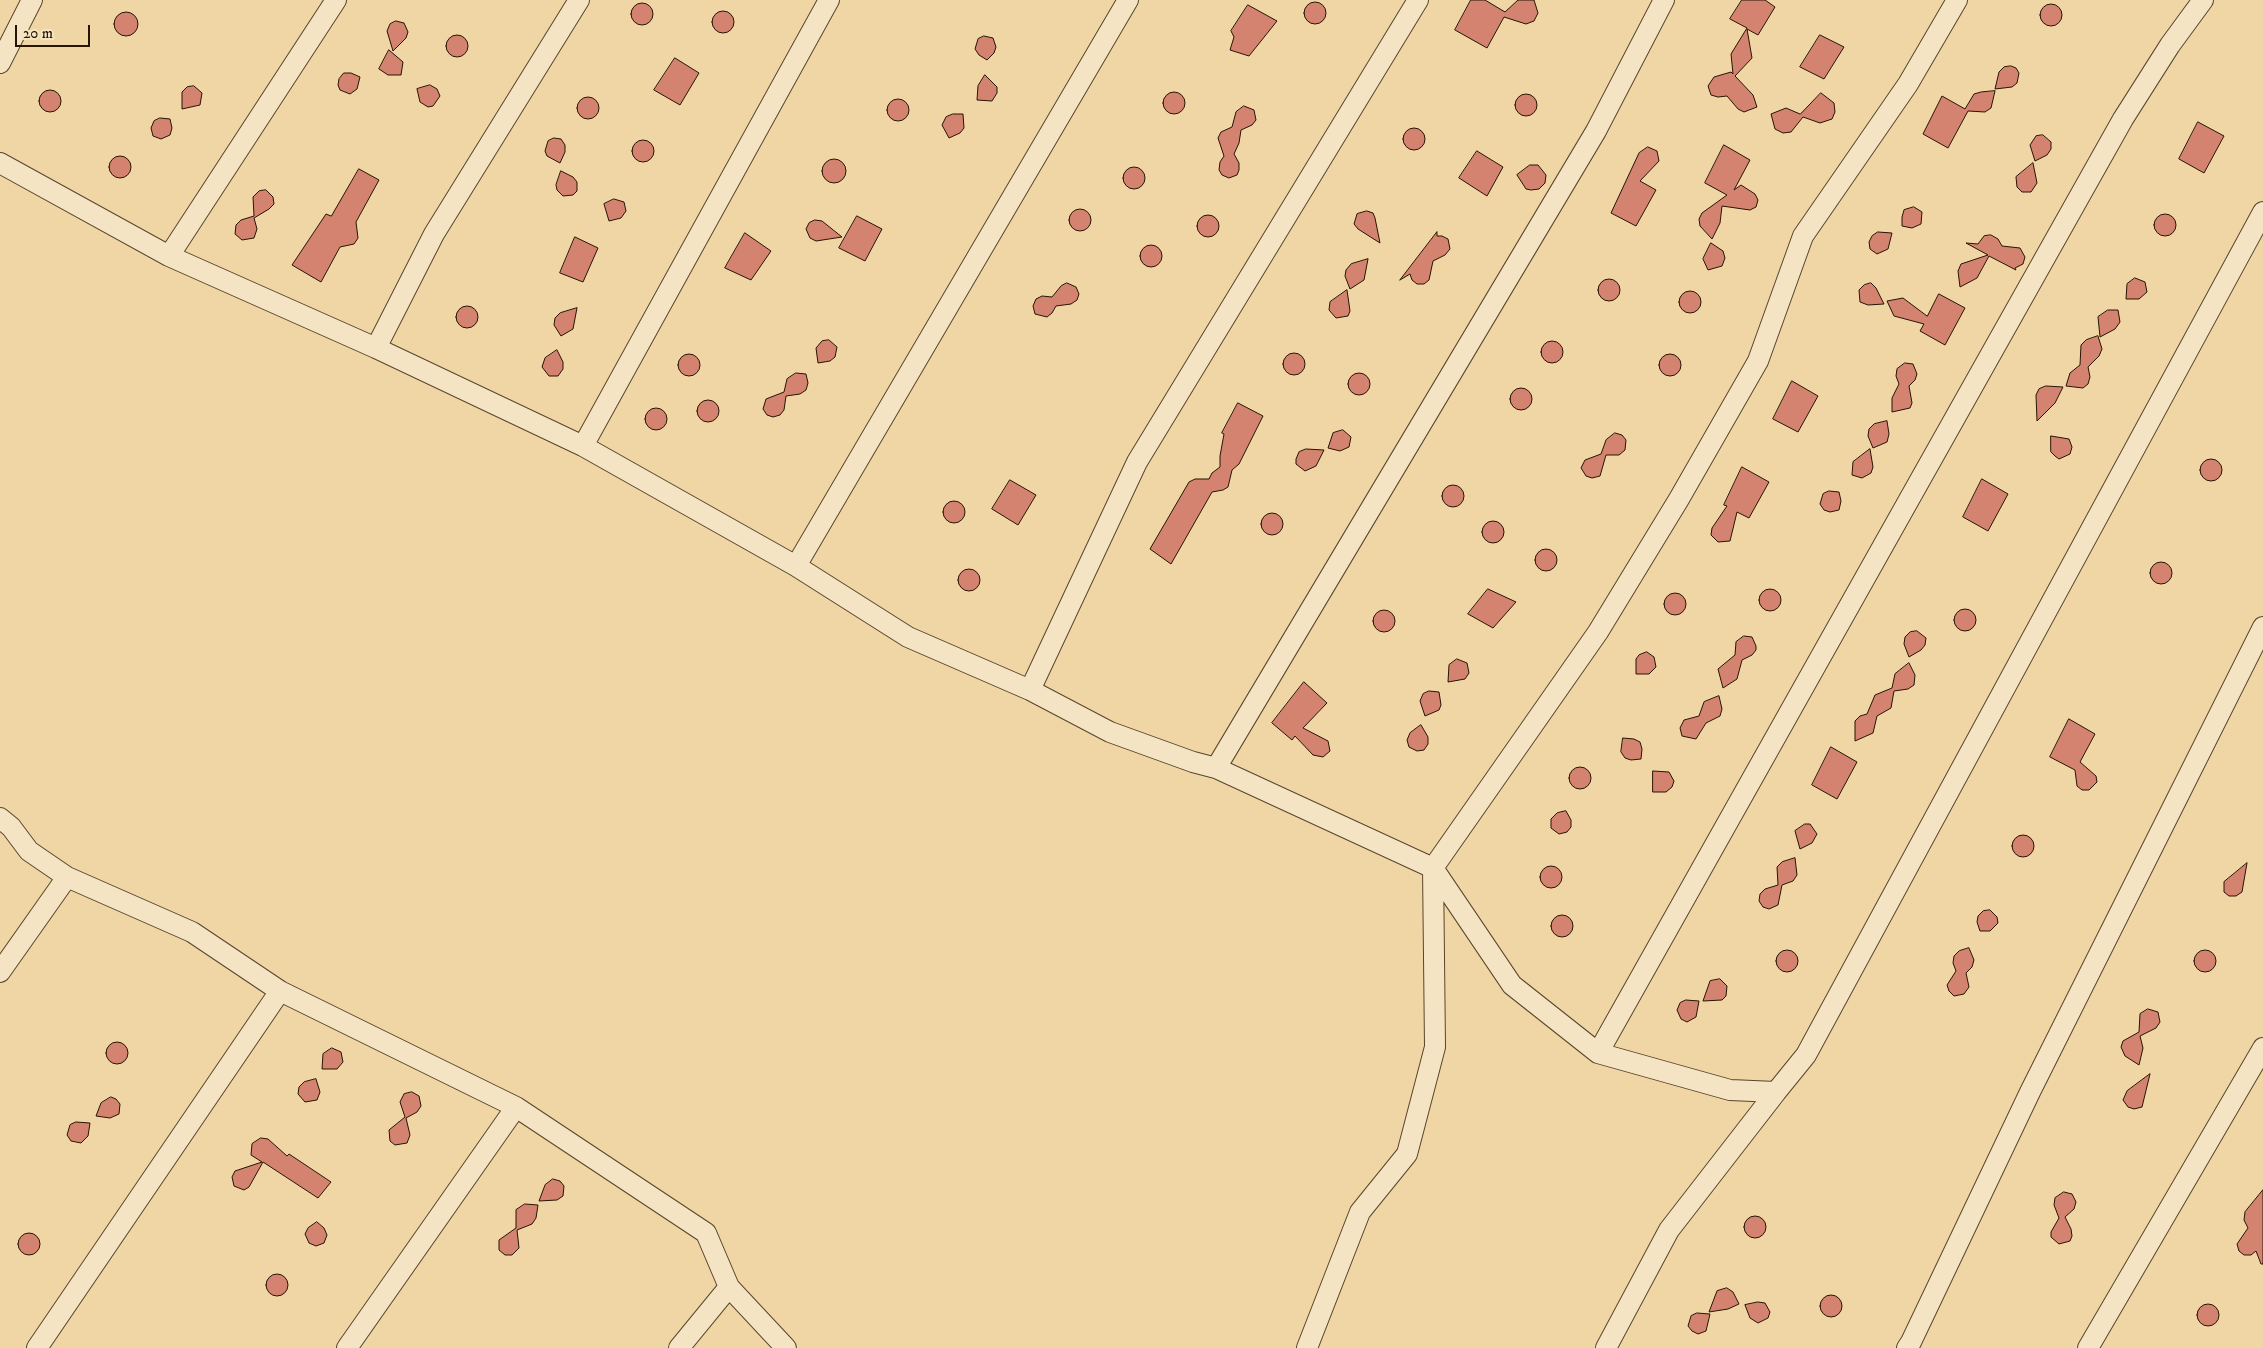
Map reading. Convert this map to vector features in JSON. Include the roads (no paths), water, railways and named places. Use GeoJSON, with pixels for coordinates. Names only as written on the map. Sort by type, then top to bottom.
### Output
{"type":"FeatureCollection","features":[{"type":"Feature","properties":{"kind":"street"},"geometry":{"type":"LineString","coordinates":[[0,62],[32,0]]}},
{"type":"Feature","properties":{"kind":"street"},"geometry":{"type":"LineString","coordinates":[[169,256],[336,0]]}},
{"type":"Feature","properties":{"kind":"street"},"geometry":{"type":"LineString","coordinates":[[376,348],[434,234],[579,0]]}},
{"type":"Feature","properties":{"kind":"street"},"geometry":{"type":"LineString","coordinates":[[583,446],[829,0]]}},
{"type":"Feature","properties":{"kind":"street"},"geometry":{"type":"LineString","coordinates":[[796,566],[1128,0]]}},
{"type":"Feature","properties":{"kind":"street"},"geometry":{"type":"LineString","coordinates":[[1030,690],[1137,462],[1418,0]]}},
{"type":"Feature","properties":{"kind":"street"},"geometry":{"type":"LineString","coordinates":[[1216,768],[1596,131],[1664,0]]}},
{"type":"Feature","properties":{"kind":"street"},"geometry":{"type":"LineString","coordinates":[[1307,1348],[1360,1212],[1406,1154],[1435,1047],[1432,868],[1598,632],[1679,499],[1758,361],[1803,236],[1908,84],[1956,0]]}},
{"type":"Feature","properties":{"kind":"street"},"geometry":{"type":"LineString","coordinates":[[1598,1053],[2123,119],[2170,44],[2203,0]]}},
{"type":"Feature","properties":{"kind":"street"},"geometry":{"type":"LineString","coordinates":[[0,163],[169,256],[376,348],[583,446],[796,566],[908,637],[1030,690],[1110,732],[1193,762],[1216,768],[1432,868],[1512,985],[1598,1053],[1730,1090],[1776,1092]]}},
{"type":"Feature","properties":{"kind":"street"},"geometry":{"type":"LineString","coordinates":[[1606,1348],[1669,1230],[1806,1055],[2263,212]]}},
{"type":"Feature","properties":{"kind":"street"},"geometry":{"type":"LineString","coordinates":[[1906,1348],[1911,1342],[2030,1092],[2263,627]]}},
{"type":"Feature","properties":{"kind":"street"},"geometry":{"type":"LineString","coordinates":[[0,818],[11,827],[29,850],[68,877],[192,932],[280,991],[516,1108],[706,1233],[729,1287],[786,1348]]}},
{"type":"Feature","properties":{"kind":"street"},"geometry":{"type":"LineString","coordinates":[[0,972],[68,877]]}},
{"type":"Feature","properties":{"kind":"street"},"geometry":{"type":"LineString","coordinates":[[37,1348],[280,991]]}},
{"type":"Feature","properties":{"kind":"street"},"geometry":{"type":"LineString","coordinates":[[2088,1348],[2263,1048]]}},
{"type":"Feature","properties":{"kind":"street"},"geometry":{"type":"LineString","coordinates":[[346,1348],[516,1108]]}},
{"type":"Feature","properties":{"kind":"street"},"geometry":{"type":"LineString","coordinates":[[679,1348],[729,1287]]}}]}
